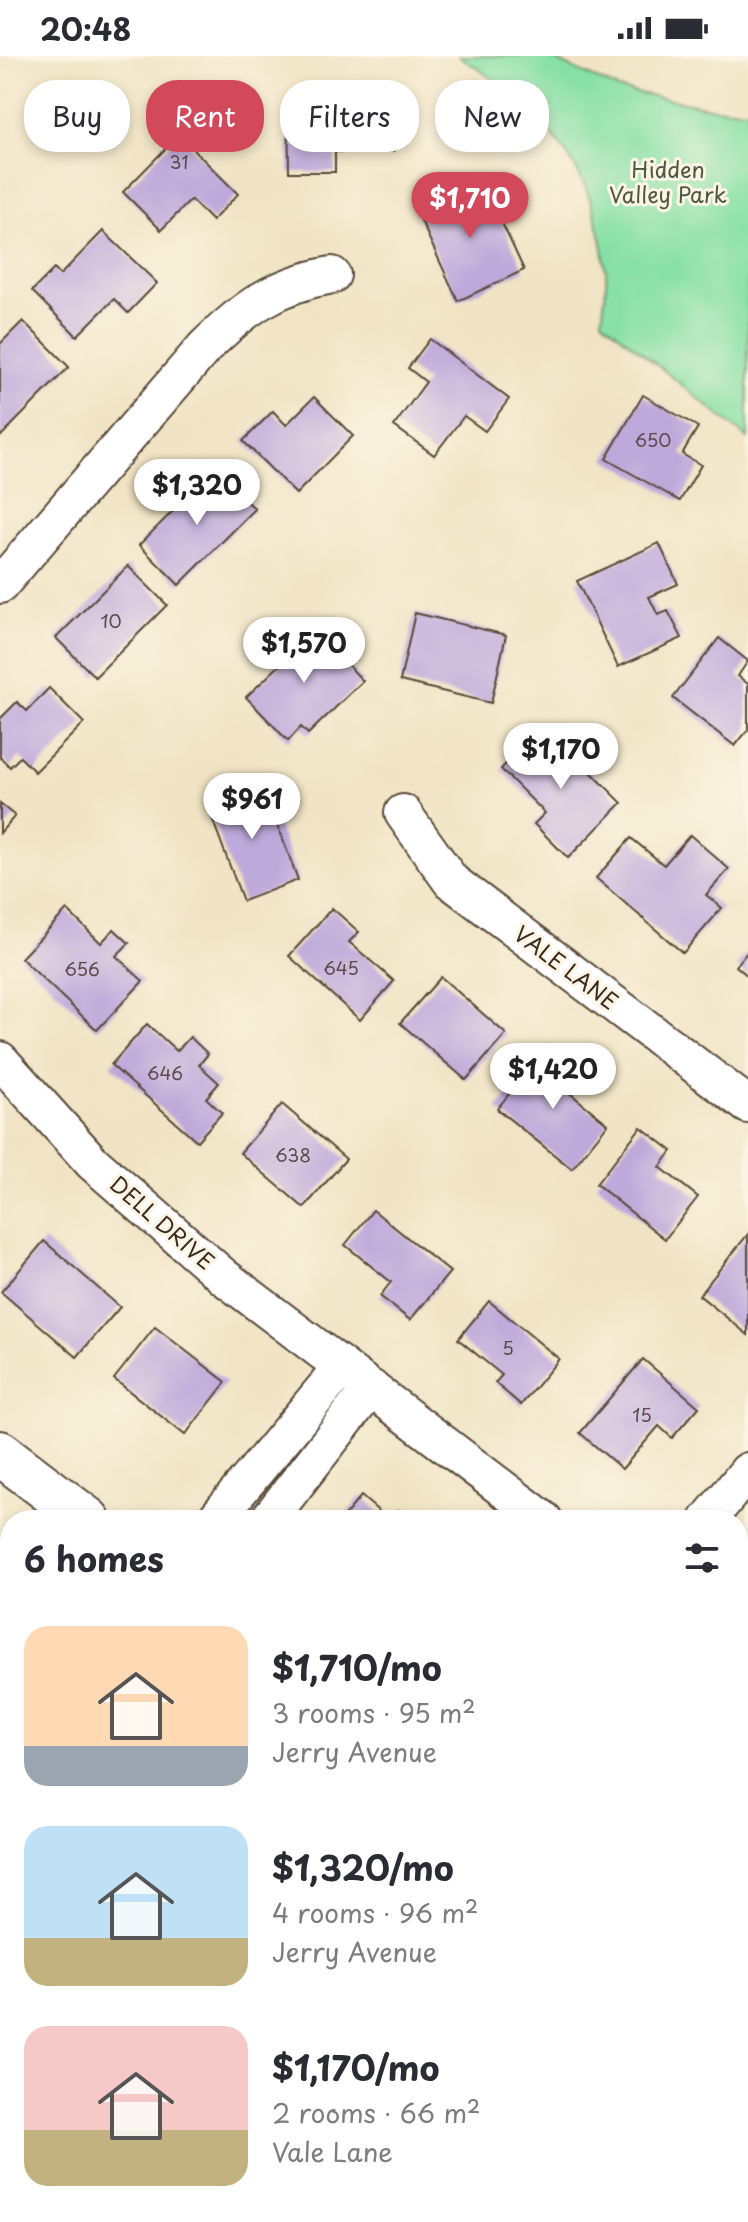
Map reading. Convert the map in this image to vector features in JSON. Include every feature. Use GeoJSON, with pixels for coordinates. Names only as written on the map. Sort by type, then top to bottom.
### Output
{"type":"FeatureCollection","features":[{"type":"Feature","properties":{"kind":"street"},"geometry":{"type":"LineString","coordinates":[[0,585],[204,348],[233,320],[262,298],[302,280],[332,275]]}},
{"type":"Feature","properties":{"kind":"street","name":"VALE LANE"},"geometry":{"type":"LineString","coordinates":[[403,813],[451,881],[748,1105]]}},
{"type":"Feature","properties":{"kind":"street","name":"DELL DRIVE"},"geometry":{"type":"LineString","coordinates":[[0,1060],[93,1163],[224,1277],[531,1510]]}},
{"type":"Feature","properties":{"kind":"street"},"geometry":{"type":"LineString","coordinates":[[223,1510],[342,1367]]}},
{"type":"Feature","properties":{"kind":"street"},"geometry":{"type":"LineString","coordinates":[[276,1510],[371,1388]]}},
{"type":"Feature","properties":{"kind":"street"},"geometry":{"type":"LineString","coordinates":[[0,1453],[75,1510]]}},
{"type":"Feature","properties":{"kind":"street"},"geometry":{"type":"LineString","coordinates":[[716,1510],[748,1471]]}},
{"type":"Feature","properties":{"kind":"green space","name":"Hidden Valley Park"},"geometry":{"type":"Polygon","coordinates":[[[459,56],[546,56],[618,89],[715,108],[748,110],[748,439],[602,320],[606,271],[596,216],[574,165],[549,131],[549,80],[492,79],[459,56]]]}},
{"type":"Feature","properties":{"kind":"building"},"geometry":{"type":"Polygon","coordinates":[[[162,152],[196,152],[238,194],[212,221],[191,200],[161,230],[123,192],[162,152]]]}},
{"type":"Feature","properties":{"kind":"building"},"geometry":{"type":"Polygon","coordinates":[[[289,152],[335,152],[335,172],[289,172],[289,152]]]}},
{"type":"Feature","properties":{"kind":"building"},"geometry":{"type":"Polygon","coordinates":[[[482,180],[524,270],[458,301],[416,210],[482,180]]]}},
{"type":"Feature","properties":{"kind":"building"},"geometry":{"type":"Polygon","coordinates":[[[103,231],[157,283],[128,313],[114,299],[77,336],[32,291],[54,269],[60,275],[103,231]]]}},
{"type":"Feature","properties":{"kind":"building"},"geometry":{"type":"Polygon","coordinates":[[[23,321],[69,367],[0,437],[0,344],[23,321]]]}},
{"type":"Feature","properties":{"kind":"building"},"geometry":{"type":"Polygon","coordinates":[[[430,339],[509,399],[485,431],[464,416],[434,455],[394,426],[426,382],[408,368],[430,339]]]}},
{"type":"Feature","properties":{"kind":"building"},"geometry":{"type":"Polygon","coordinates":[[[643,395],[698,427],[682,454],[701,465],[680,501],[606,459],[643,395]]]}},
{"type":"Feature","properties":{"kind":"building"},"geometry":{"type":"Polygon","coordinates":[[[314,397],[353,436],[296,494],[243,441],[273,411],[286,425],[314,397]]]}},
{"type":"Feature","properties":{"kind":"building"},"geometry":{"type":"Polygon","coordinates":[[[215,469],[255,509],[179,585],[139,545],[215,469]]]}},
{"type":"Feature","properties":{"kind":"building"},"geometry":{"type":"Polygon","coordinates":[[[659,543],[678,584],[649,597],[658,615],[668,611],[682,638],[618,667],[577,581],[659,543]]]}},
{"type":"Feature","properties":{"kind":"building"},"geometry":{"type":"Polygon","coordinates":[[[128,566],[167,605],[95,677],[56,638],[128,566]]]}},
{"type":"Feature","properties":{"kind":"building"},"geometry":{"type":"Polygon","coordinates":[[[415,613],[506,635],[491,703],[400,681],[415,613]]]}},
{"type":"Feature","properties":{"kind":"building"},"geometry":{"type":"Polygon","coordinates":[[[315,630],[363,681],[308,734],[301,727],[288,741],[246,697],[281,664],[270,653],[292,632],[301,643],[315,630]]]}},
{"type":"Feature","properties":{"kind":"building"},"geometry":{"type":"Polygon","coordinates":[[[719,638],[748,661],[738,676],[748,684],[748,730],[735,746],[673,698],[719,638]]]}},
{"type":"Feature","properties":{"kind":"building"},"geometry":{"type":"Polygon","coordinates":[[[49,688],[84,723],[35,772],[20,757],[10,767],[0,757],[0,719],[17,702],[27,711],[49,688]]]}},
{"type":"Feature","properties":{"kind":"building"},"geometry":{"type":"Polygon","coordinates":[[[544,725],[622,803],[568,858],[534,824],[545,813],[501,769],[544,725]]]}},
{"type":"Feature","properties":{"kind":"building"},"geometry":{"type":"Polygon","coordinates":[[[261,781],[298,880],[243,901],[206,802],[261,781]]]}},
{"type":"Feature","properties":{"kind":"building"},"geometry":{"type":"Polygon","coordinates":[[[0,804],[15,816],[0,833],[0,804]]]}},
{"type":"Feature","properties":{"kind":"building"},"geometry":{"type":"Polygon","coordinates":[[[690,835],[729,869],[706,895],[722,908],[683,953],[596,878],[631,838],[664,865],[690,835]]]}},
{"type":"Feature","properties":{"kind":"building"},"geometry":{"type":"Polygon","coordinates":[[[332,908],[359,932],[349,942],[394,981],[360,1020],[289,956],[332,908]]]}},
{"type":"Feature","properties":{"kind":"building"},"geometry":{"type":"Polygon","coordinates":[[[67,910],[101,943],[114,929],[129,943],[116,956],[143,981],[97,1030],[21,958],[67,910]]]}},
{"type":"Feature","properties":{"kind":"building"},"geometry":{"type":"Polygon","coordinates":[[[748,951],[748,976],[736,966],[748,951]]]}},
{"type":"Feature","properties":{"kind":"building"},"geometry":{"type":"Polygon","coordinates":[[[441,977],[506,1034],[466,1080],[400,1023],[441,977]]]}},
{"type":"Feature","properties":{"kind":"building"},"geometry":{"type":"Polygon","coordinates":[[[147,1024],[177,1051],[190,1037],[208,1054],[199,1065],[219,1083],[206,1098],[222,1113],[197,1141],[111,1065],[147,1024]]]}},
{"type":"Feature","properties":{"kind":"building"},"geometry":{"type":"Polygon","coordinates":[[[545,1049],[577,1075],[566,1090],[608,1124],[572,1169],[497,1109],[545,1049]]]}},
{"type":"Feature","properties":{"kind":"building"},"geometry":{"type":"Polygon","coordinates":[[[282,1104],[346,1159],[304,1208],[240,1153],[282,1104]]]}},
{"type":"Feature","properties":{"kind":"building"},"geometry":{"type":"Polygon","coordinates":[[[641,1127],[672,1151],[660,1167],[698,1197],[665,1239],[596,1184],[641,1127]]]}},
{"type":"Feature","properties":{"kind":"building"},"geometry":{"type":"Polygon","coordinates":[[[373,1210],[450,1272],[410,1320],[380,1296],[391,1282],[345,1245],[373,1210]]]}},
{"type":"Feature","properties":{"kind":"building"},"geometry":{"type":"Polygon","coordinates":[[[748,1234],[748,1335],[699,1295],[748,1234]]]}},
{"type":"Feature","properties":{"kind":"building"},"geometry":{"type":"Polygon","coordinates":[[[44,1241],[120,1307],[77,1357],[1,1292],[44,1241]]]}},
{"type":"Feature","properties":{"kind":"building"},"geometry":{"type":"Polygon","coordinates":[[[489,1301],[559,1359],[521,1405],[495,1383],[502,1375],[458,1339],[489,1301]]]}},
{"type":"Feature","properties":{"kind":"building"},"geometry":{"type":"Polygon","coordinates":[[[155,1327],[226,1382],[185,1435],[114,1379],[155,1327]]]}},
{"type":"Feature","properties":{"kind":"building"},"geometry":{"type":"Polygon","coordinates":[[[643,1359],[699,1407],[672,1438],[659,1426],[622,1469],[580,1433],[643,1359]]]}},
{"type":"Feature","properties":{"kind":"building"},"geometry":{"type":"Polygon","coordinates":[[[361,1496],[377,1510],[349,1510],[361,1496]]]}}]}
